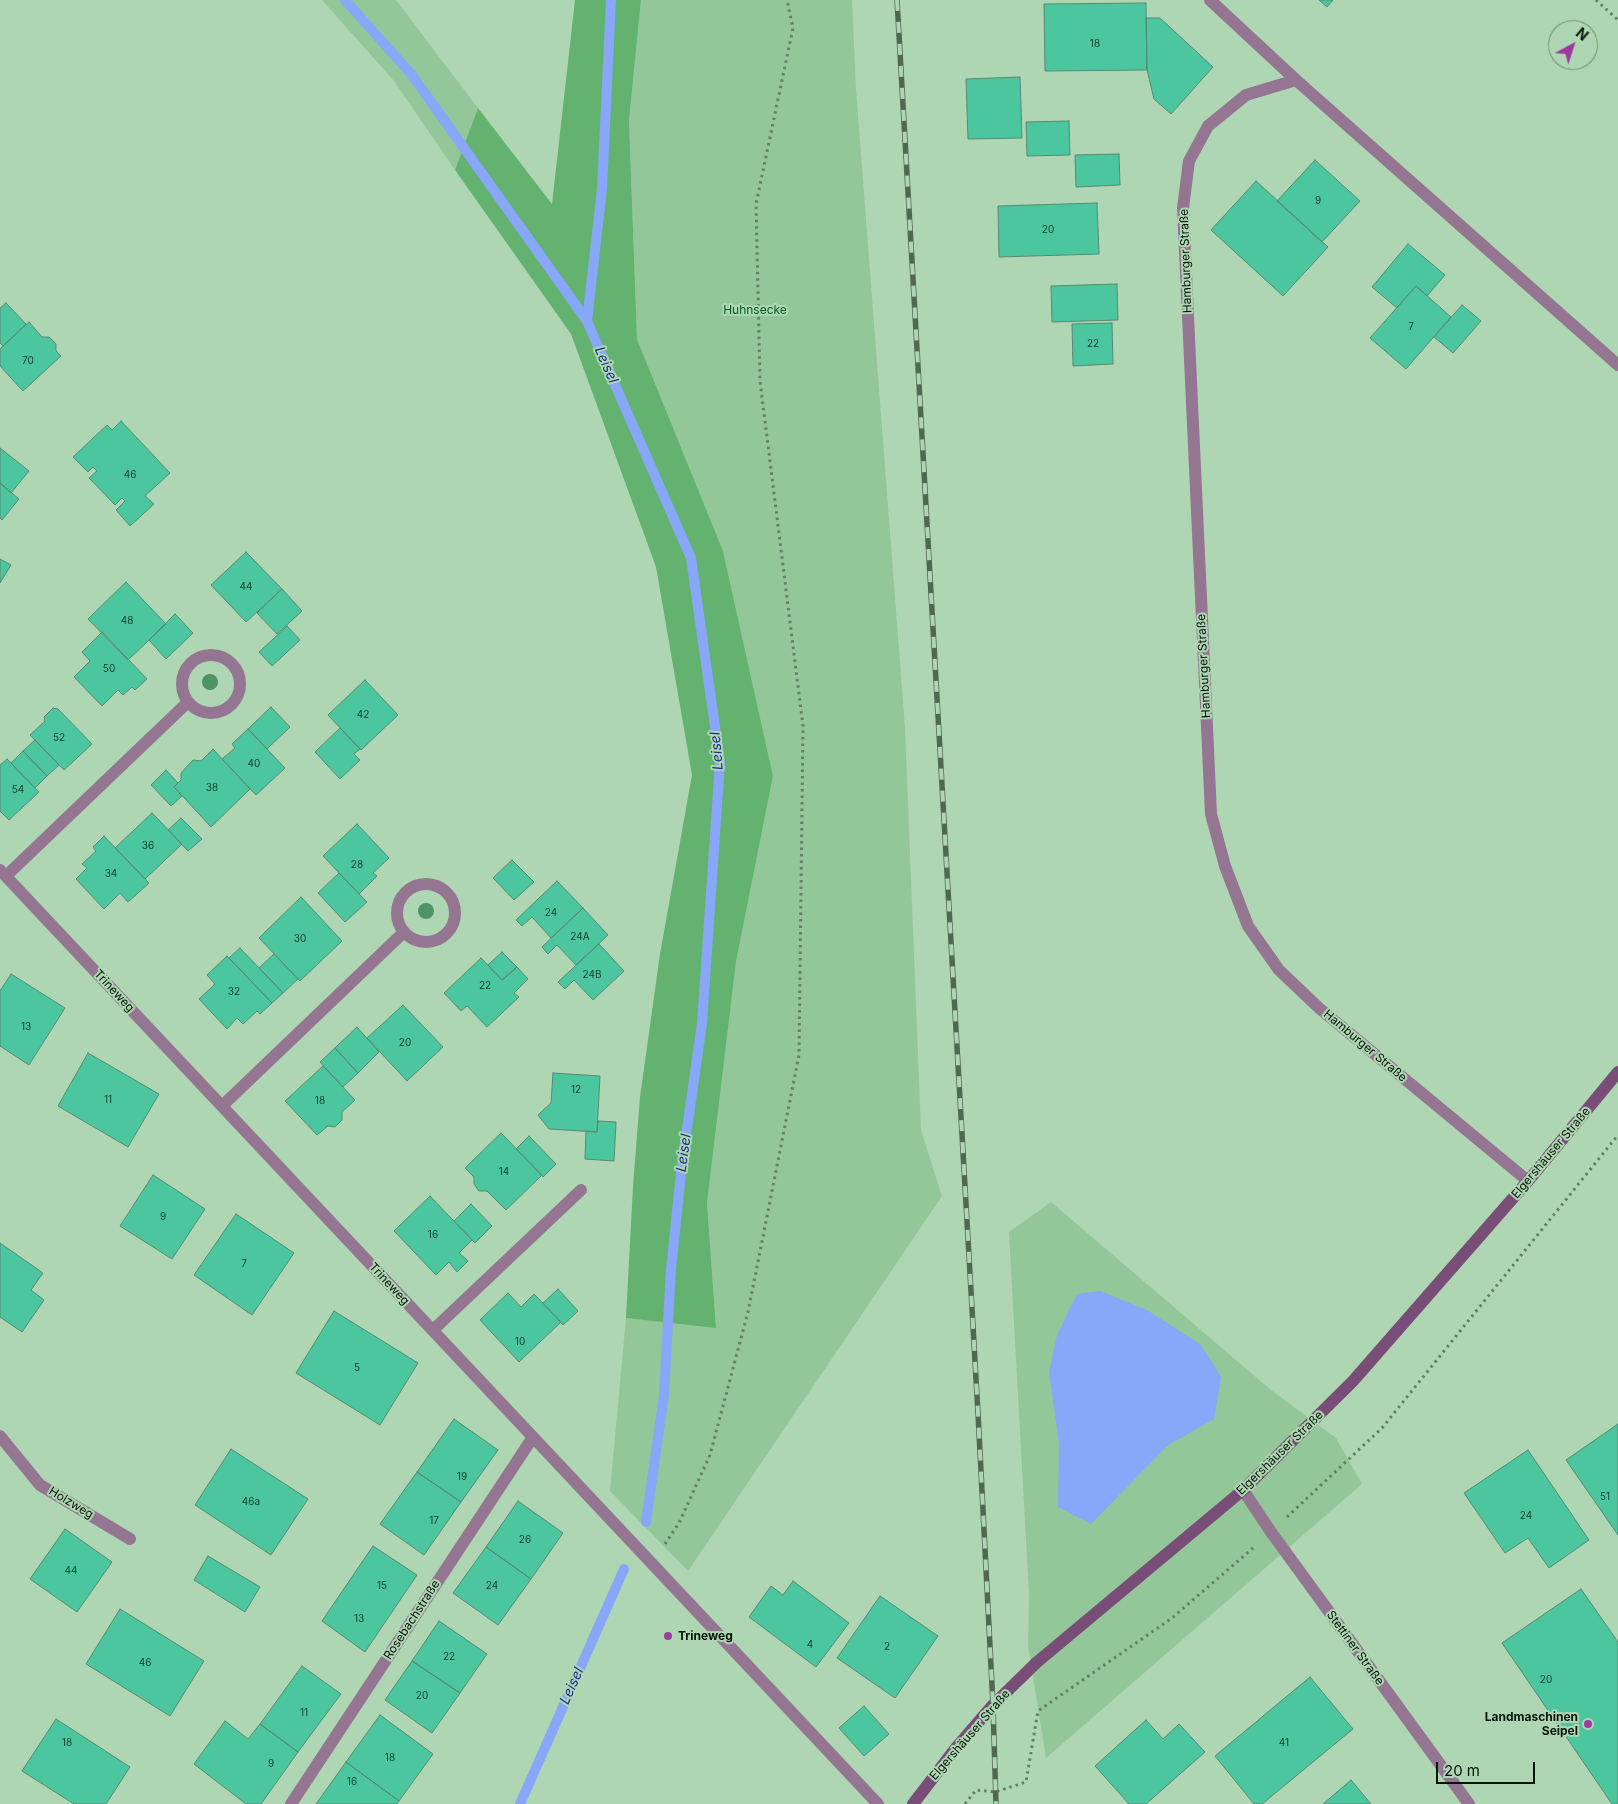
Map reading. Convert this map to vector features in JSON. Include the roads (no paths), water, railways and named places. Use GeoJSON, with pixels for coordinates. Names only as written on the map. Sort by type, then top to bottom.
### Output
{"type":"FeatureCollection","features":[{"type":"Feature","properties":{"kind":"street"},"geometry":{"type":"LineString","coordinates":[[1210,0],[1296,80],[1618,365]]}},
{"type":"Feature","properties":{"kind":"street","name":"Hamburger Straße"},"geometry":{"type":"LineString","coordinates":[[1296,80],[1246,95],[1208,126],[1189,161],[1183,208],[1212,814],[1225,866],[1248,926],[1279,970],[1320,1008],[1528,1181]]}},
{"type":"Feature","properties":{"kind":"street"},"geometry":{"type":"LineString","coordinates":[[206,654],[221,656],[234,665],[240,679],[238,694],[229,706],[216,713],[200,711],[188,702],[181,688],[183,673],[192,661],[206,654]]}},
{"type":"Feature","properties":{"kind":"street","name":"Trineweg"},"geometry":{"type":"LineString","coordinates":[[188,702],[3,873],[878,1804]]}},
{"type":"Feature","properties":{"kind":"street"},"geometry":{"type":"LineString","coordinates":[[422,884],[437,885],[449,894],[455,908],[454,923],[445,936],[431,942],[416,940],[404,932],[397,918],[399,902],[408,890],[422,884]]}},
{"type":"Feature","properties":{"kind":"street"},"geometry":{"type":"LineString","coordinates":[[222,1106],[404,932]]}},
{"type":"Feature","properties":{"kind":"street","name":"Elgershäuser Straße"},"geometry":{"type":"LineString","coordinates":[[913,1804],[956,1748],[993,1705],[1029,1670],[1243,1490],[1353,1381],[1528,1181],[1618,1072]]}},
{"type":"Feature","properties":{"kind":"street"},"geometry":{"type":"LineString","coordinates":[[433,1330],[581,1190]]}},
{"type":"Feature","properties":{"kind":"street","name":"Holzweg"},"geometry":{"type":"LineString","coordinates":[[0,1436],[40,1485],[130,1539]]}},
{"type":"Feature","properties":{"kind":"street","name":"Rosebachstraße"},"geometry":{"type":"LineString","coordinates":[[291,1804],[533,1437]]}},
{"type":"Feature","properties":{"kind":"street","name":"Stettiner Straße"},"geometry":{"type":"LineString","coordinates":[[1243,1490],[1271,1532],[1469,1804]]}},
{"type":"Feature","properties":{"kind":"water"},"geometry":{"type":"Polygon","coordinates":[[[1100,1291],[1147,1310],[1201,1345],[1221,1377],[1214,1419],[1167,1446],[1091,1524],[1058,1507],[1059,1444],[1049,1372],[1057,1335],[1077,1294],[1100,1291]]]}},
{"type":"Feature","properties":{"kind":"waterway"},"geometry":{"type":"LineString","coordinates":[[345,0],[412,75],[587,321]]}},
{"type":"Feature","properties":{"kind":"waterway","name":"Leisel"},"geometry":{"type":"LineString","coordinates":[[611,0],[602,189],[587,321],[691,558],[720,762],[702,1023],[682,1164],[671,1269],[664,1395],[646,1522]]}},
{"type":"Feature","properties":{"kind":"waterway","name":"Leisel"},"geometry":{"type":"LineString","coordinates":[[520,1804],[624,1569]]}},
{"type":"Feature","properties":{"kind":"railway"},"geometry":{"type":"LineString","coordinates":[[897,0],[978,1413],[993,1705],[996,1804]]}},
{"type":"Feature","properties":{"kind":"place","name":"Trineweg"},"geometry":{"type":"Point","coordinates":[668,1636]}},
{"type":"Feature","properties":{"kind":"place","name":"Landmaschinen Seipel"},"geometry":{"type":"Point","coordinates":[1588,1724]}},
{"type":"Feature","properties":{"kind":"park label","name":"Huhnsecke"},"geometry":{"type":"Point","coordinates":[755,310]}}]}
